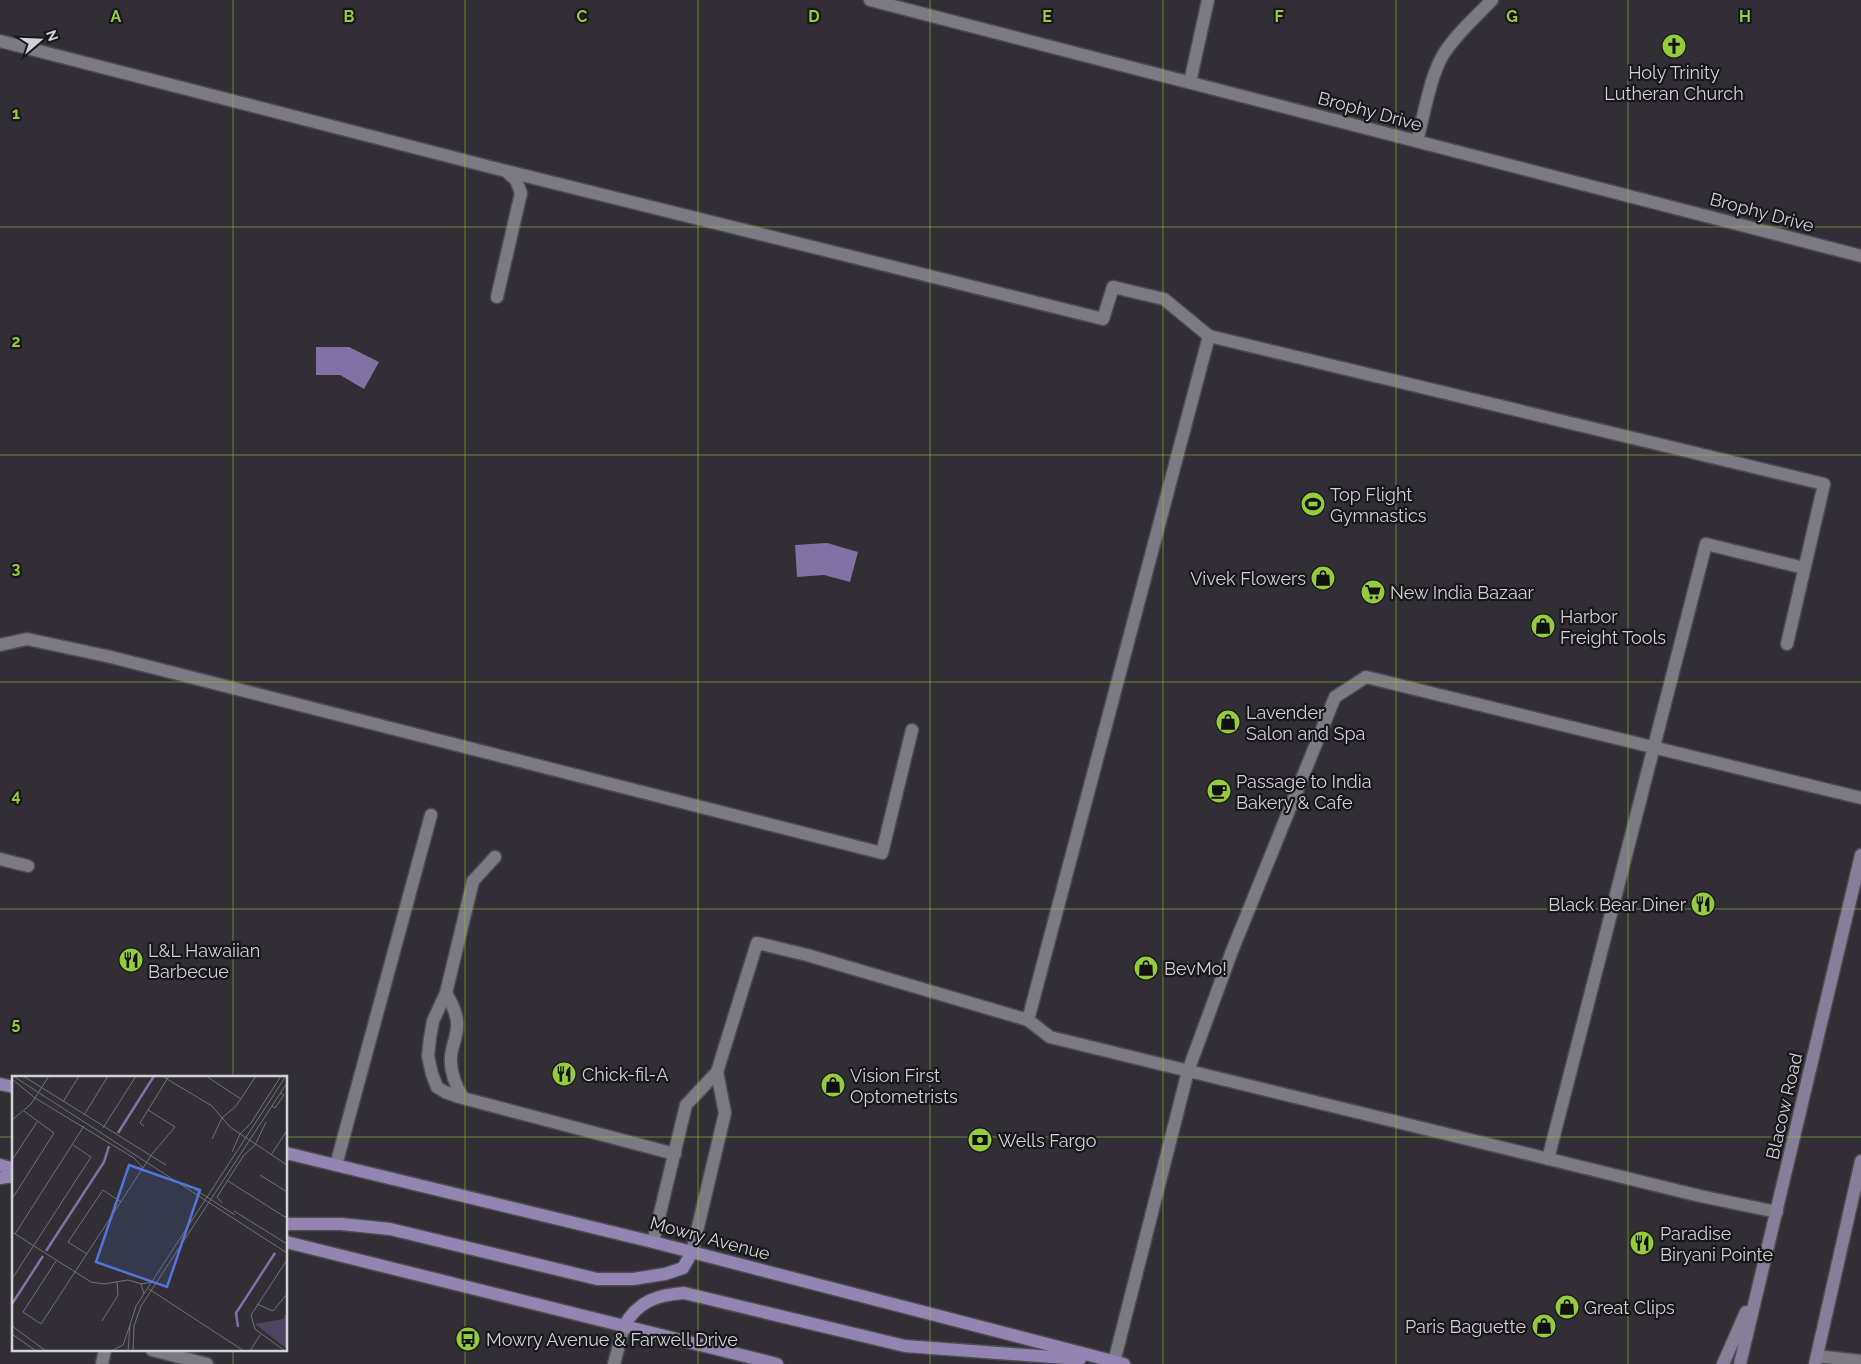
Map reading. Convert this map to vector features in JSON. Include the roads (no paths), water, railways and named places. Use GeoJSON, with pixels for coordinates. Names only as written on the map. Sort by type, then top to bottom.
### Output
{"type":"FeatureCollection","features":[{"type":"Feature","properties":{"kind":"main road","name":"Blacow Road"},"geometry":{"type":"LineString","coordinates":[[1740,1364],[1861,856]]}},
{"type":"Feature","properties":{"kind":"main road","name":"Mowry Avenue"},"geometry":{"type":"LineString","coordinates":[[288,1153],[653,1242],[1119,1363]]}},
{"type":"Feature","properties":{"kind":"main road"},"geometry":{"type":"LineString","coordinates":[[1816,1360],[1860,1166]]}},
{"type":"Feature","properties":{"kind":"main road"},"geometry":{"type":"LineString","coordinates":[[288,1224],[341,1224],[390,1229],[597,1280],[633,1279],[664,1274],[683,1268],[692,1252]]}},
{"type":"Feature","properties":{"kind":"main road"},"geometry":{"type":"LineString","coordinates":[[288,1242],[777,1364]]}},
{"type":"Feature","properties":{"kind":"main road"},"geometry":{"type":"LineString","coordinates":[[1723,1364],[1760,1277]]}},
{"type":"Feature","properties":{"kind":"main road"},"geometry":{"type":"LineString","coordinates":[[624,1326],[631,1313],[645,1302],[668,1294],[684,1293],[905,1346],[1119,1363]]}},
{"type":"Feature","properties":{"kind":"street","name":"Brophy Drive"},"geometry":{"type":"LineString","coordinates":[[870,0],[1861,256]]}},
{"type":"Feature","properties":{"kind":"street"},"geometry":{"type":"LineString","coordinates":[[1190,82],[1208,0]]}},
{"type":"Feature","properties":{"kind":"street"},"geometry":{"type":"LineString","coordinates":[[1417,141],[1430,90],[1442,57],[1457,36],[1492,0]]}},
{"type":"Feature","properties":{"kind":"street"},"geometry":{"type":"LineString","coordinates":[[0,41],[1103,319],[1113,287],[1164,299],[1209,336],[1824,484],[1787,644]]}},
{"type":"Feature","properties":{"kind":"street"},"geometry":{"type":"LineString","coordinates":[[497,297],[520,193],[516,180],[506,170]]}},
{"type":"Feature","properties":{"kind":"street"},"geometry":{"type":"LineString","coordinates":[[1028,1020],[1209,336]]}},
{"type":"Feature","properties":{"kind":"street"},"geometry":{"type":"LineString","coordinates":[[1548,1159],[1706,544],[1804,568]]}},
{"type":"Feature","properties":{"kind":"street"},"geometry":{"type":"LineString","coordinates":[[0,645],[27,640],[111,657],[882,853],[912,730]]}},
{"type":"Feature","properties":{"kind":"street"},"geometry":{"type":"LineString","coordinates":[[1119,1363],[1188,1071],[1232,951],[1335,697],[1366,677],[1861,798]]}},
{"type":"Feature","properties":{"kind":"street"},"geometry":{"type":"LineString","coordinates":[[336,1165],[431,815]]}},
{"type":"Feature","properties":{"kind":"street"},"geometry":{"type":"LineString","coordinates":[[494,857],[473,881],[446,993],[433,1021],[428,1056],[437,1086],[446,1092],[463,1098],[675,1154]]}},
{"type":"Feature","properties":{"kind":"street"},"geometry":{"type":"LineString","coordinates":[[0,859],[28,866]]}},
{"type":"Feature","properties":{"kind":"street"},"geometry":{"type":"LineString","coordinates":[[653,1242],[686,1105],[717,1072],[756,943],[807,954],[1028,1020],[1050,1037],[1700,1196],[1777,1212]]}},
{"type":"Feature","properties":{"kind":"street"},"geometry":{"type":"LineString","coordinates":[[446,993],[458,1022],[451,1052],[451,1072],[455,1085],[463,1098]]}},
{"type":"Feature","properties":{"kind":"street"},"geometry":{"type":"LineString","coordinates":[[692,1252],[726,1113],[717,1072]]}},
{"type":"Feature","properties":{"kind":"street"},"geometry":{"type":"LineString","coordinates":[[614,1364],[624,1326]]}},
{"type":"Feature","properties":{"kind":"street"},"geometry":{"type":"LineString","coordinates":[[160,1352],[207,1364]]}},
{"type":"Feature","properties":{"kind":"street"},"geometry":{"type":"LineString","coordinates":[[1816,1360],[1861,1361]]}},
{"type":"Feature","properties":{"kind":"place","name":"Holy Trinity Lutheran Church"},"geometry":{"type":"Point","coordinates":[1674,46]}},
{"type":"Feature","properties":{"kind":"place","name":"Top Flight Gymnastics"},"geometry":{"type":"Point","coordinates":[1313,504]}},
{"type":"Feature","properties":{"kind":"place","name":"Vivek Flowers"},"geometry":{"type":"Point","coordinates":[1323,578]}},
{"type":"Feature","properties":{"kind":"place","name":"New India Bazaar"},"geometry":{"type":"Point","coordinates":[1373,592]}},
{"type":"Feature","properties":{"kind":"place","name":"Harbor Freight Tools"},"geometry":{"type":"Point","coordinates":[1543,626]}},
{"type":"Feature","properties":{"kind":"place","name":"Lavender Salon and Spa"},"geometry":{"type":"Point","coordinates":[1228,722]}},
{"type":"Feature","properties":{"kind":"place","name":"Passage to India Bakery & Cafe"},"geometry":{"type":"Point","coordinates":[1219,791]}},
{"type":"Feature","properties":{"kind":"place","name":"Black Bear Diner"},"geometry":{"type":"Point","coordinates":[1703,904]}},
{"type":"Feature","properties":{"kind":"place","name":"L&L Hawaiian Barbecue"},"geometry":{"type":"Point","coordinates":[131,960]}},
{"type":"Feature","properties":{"kind":"place","name":"BevMo!"},"geometry":{"type":"Point","coordinates":[1146,968]}},
{"type":"Feature","properties":{"kind":"place","name":"Chick-fil-A"},"geometry":{"type":"Point","coordinates":[564,1074]}},
{"type":"Feature","properties":{"kind":"place","name":"Vision First Optometrists"},"geometry":{"type":"Point","coordinates":[833,1085]}},
{"type":"Feature","properties":{"kind":"place","name":"Wells Fargo"},"geometry":{"type":"Point","coordinates":[980,1140]}},
{"type":"Feature","properties":{"kind":"place","name":"Paradise Biryani Pointe"},"geometry":{"type":"Point","coordinates":[1642,1243]}},
{"type":"Feature","properties":{"kind":"place","name":"Great Clips"},"geometry":{"type":"Point","coordinates":[1567,1307]}},
{"type":"Feature","properties":{"kind":"place","name":"Paris Baguette"},"geometry":{"type":"Point","coordinates":[1544,1326]}},
{"type":"Feature","properties":{"kind":"place","name":"Mowry Avenue & Farwell Drive"},"geometry":{"type":"Point","coordinates":[468,1339]}}]}
